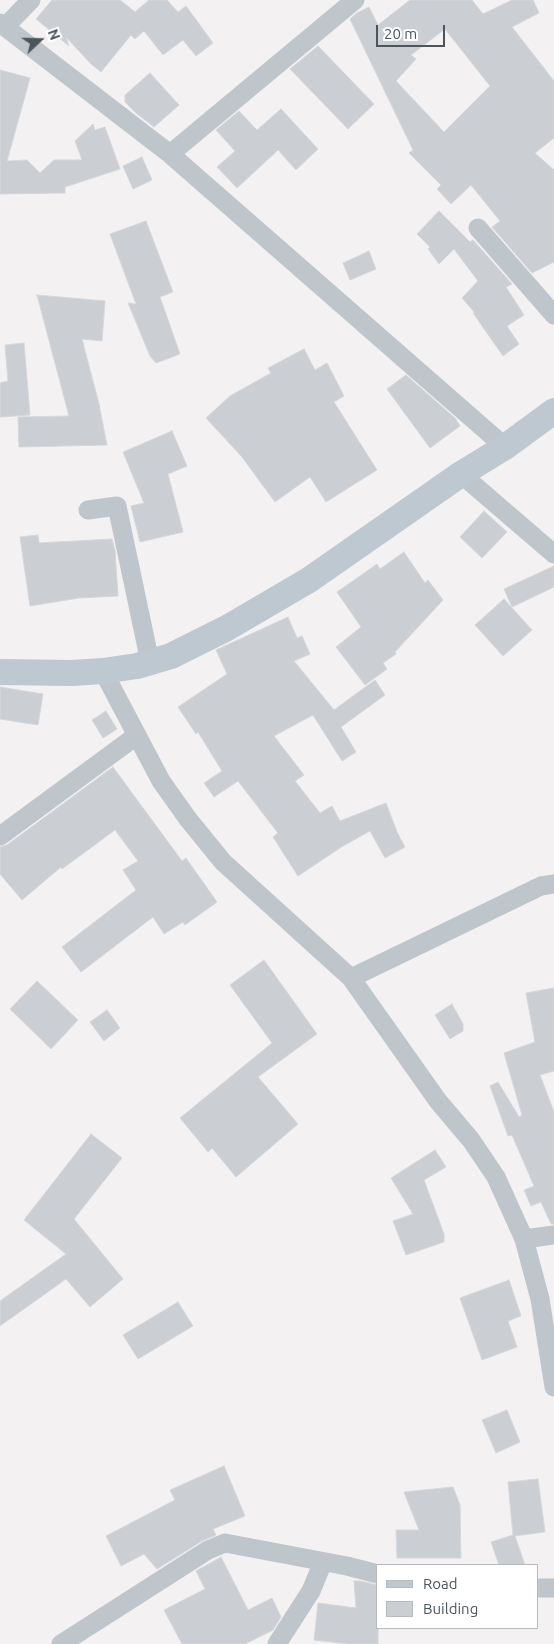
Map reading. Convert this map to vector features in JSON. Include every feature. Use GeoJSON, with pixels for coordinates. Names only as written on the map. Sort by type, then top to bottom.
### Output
{"type":"FeatureCollection","features":[{"type":"Feature","properties":{"kind":"street"},"geometry":{"type":"LineString","coordinates":[[31,0],[3,25],[170,154],[505,447]]}},
{"type":"Feature","properties":{"kind":"street"},"geometry":{"type":"LineString","coordinates":[[170,154],[355,0]]}},
{"type":"Feature","properties":{"kind":"street"},"geometry":{"type":"LineString","coordinates":[[478,228],[554,316]]}},
{"type":"Feature","properties":{"kind":"street"},"geometry":{"type":"LineString","coordinates":[[0,672],[72,674],[103,671],[171,656],[227,628],[310,580],[461,474],[505,447],[554,411]]}},
{"type":"Feature","properties":{"kind":"street"},"geometry":{"type":"LineString","coordinates":[[461,474],[554,554]]}},
{"type":"Feature","properties":{"kind":"street"},"geometry":{"type":"LineString","coordinates":[[88,510],[117,506],[150,662]]}},
{"type":"Feature","properties":{"kind":"street"},"geometry":{"type":"LineString","coordinates":[[103,671],[161,781],[188,819],[223,862],[351,978],[438,1101],[471,1140],[496,1177],[524,1239],[540,1299],[554,1387]]}},
{"type":"Feature","properties":{"kind":"street"},"geometry":{"type":"LineString","coordinates":[[0,836],[136,736]]}},
{"type":"Feature","properties":{"kind":"street"},"geometry":{"type":"LineString","coordinates":[[351,978],[541,886],[554,884]]}},
{"type":"Feature","properties":{"kind":"street"},"geometry":{"type":"LineString","coordinates":[[524,1239],[554,1235]]}},
{"type":"Feature","properties":{"kind":"street"},"geometry":{"type":"LineString","coordinates":[[61,1644],[208,1550],[225,1543],[376,1574]]}},
{"type":"Feature","properties":{"kind":"street"},"geometry":{"type":"LineString","coordinates":[[277,1644],[311,1591],[323,1562]]}},
{"type":"Feature","properties":{"kind":"street"},"geometry":{"type":"LineString","coordinates":[[539,1588],[554,1588]]}},
{"type":"Feature","properties":{"kind":"building"},"geometry":{"type":"Polygon","coordinates":[[[52,0],[120,0],[135,12],[149,0],[167,0],[178,12],[186,6],[213,43],[196,56],[183,40],[163,55],[144,31],[135,39],[131,35],[101,72],[66,37],[69,46],[36,19],[52,0]]]}},
{"type":"Feature","properties":{"kind":"building"},"geometry":{"type":"Polygon","coordinates":[[[410,0],[472,0],[483,14],[512,0],[533,0],[539,13],[512,27],[554,81],[554,138],[535,153],[554,170],[554,262],[532,273],[492,227],[500,221],[471,185],[451,204],[437,189],[441,185],[409,153],[413,150],[350,19],[369,7],[378,25],[410,0]],[[445,29],[411,55],[416,59],[396,81],[444,132],[490,86],[445,29]]]}},
{"type":"Feature","properties":{"kind":"building"},"geometry":{"type":"Polygon","coordinates":[[[318,46],[374,104],[348,129],[290,69],[318,46]]]}},
{"type":"Feature","properties":{"kind":"building"},"geometry":{"type":"Polygon","coordinates":[[[0,70],[30,78],[7,161],[27,160],[40,173],[54,160],[82,160],[75,141],[93,124],[95,130],[105,127],[120,169],[65,187],[65,193],[0,194],[0,70]]]}},
{"type":"Feature","properties":{"kind":"building"},"geometry":{"type":"Polygon","coordinates":[[[150,73],[179,105],[154,127],[125,102],[125,95],[150,73]]]}},
{"type":"Feature","properties":{"kind":"building"},"geometry":{"type":"Polygon","coordinates":[[[281,109],[318,149],[296,170],[278,150],[237,188],[217,167],[235,151],[216,130],[239,111],[257,130],[281,109]]]}},
{"type":"Feature","properties":{"kind":"building"},"geometry":{"type":"Polygon","coordinates":[[[142,157],[152,180],[133,189],[123,166],[142,157]]]}},
{"type":"Feature","properties":{"kind":"building"},"geometry":{"type":"Polygon","coordinates":[[[439,211],[470,242],[473,240],[512,284],[506,287],[524,315],[507,326],[519,344],[503,356],[473,313],[475,313],[462,298],[478,281],[454,249],[439,264],[428,249],[430,247],[417,234],[439,211]]]}},
{"type":"Feature","properties":{"kind":"building"},"geometry":{"type":"Polygon","coordinates":[[[146,221],[173,292],[160,297],[180,354],[156,363],[150,356],[128,303],[136,304],[110,234],[146,221]]]}},
{"type":"Feature","properties":{"kind":"building"},"geometry":{"type":"Polygon","coordinates":[[[369,251],[376,269],[350,280],[343,263],[369,251]]]}},
{"type":"Feature","properties":{"kind":"building"},"geometry":{"type":"Polygon","coordinates":[[[37,295],[105,301],[102,341],[82,339],[99,404],[107,445],[19,447],[18,417],[69,416],[37,295]]]}},
{"type":"Feature","properties":{"kind":"building"},"geometry":{"type":"Polygon","coordinates":[[[24,343],[30,415],[0,417],[0,383],[8,381],[5,345],[24,343]]]}},
{"type":"Feature","properties":{"kind":"building"},"geometry":{"type":"Polygon","coordinates":[[[304,349],[315,370],[327,363],[344,396],[334,402],[377,470],[326,502],[310,477],[275,502],[242,457],[206,418],[230,396],[271,373],[268,368],[304,349]]]}},
{"type":"Feature","properties":{"kind":"building"},"geometry":{"type":"Polygon","coordinates":[[[406,375],[455,418],[460,426],[430,448],[387,389],[406,375]]]}},
{"type":"Feature","properties":{"kind":"building"},"geometry":{"type":"Polygon","coordinates":[[[172,431],[187,466],[168,474],[183,532],[140,542],[131,506],[144,503],[123,452],[172,431]]]}},
{"type":"Feature","properties":{"kind":"building"},"geometry":{"type":"Polygon","coordinates":[[[484,511],[507,532],[482,558],[460,537],[484,511]]]}},
{"type":"Feature","properties":{"kind":"building"},"geometry":{"type":"Polygon","coordinates":[[[38,535],[39,543],[112,539],[115,550],[118,596],[79,598],[30,606],[20,537],[38,535]]]}},
{"type":"Feature","properties":{"kind":"building"},"geometry":{"type":"Polygon","coordinates":[[[404,552],[425,583],[428,580],[443,600],[395,652],[396,654],[383,663],[387,669],[365,685],[336,647],[361,627],[337,592],[377,564],[380,569],[404,552]]]}},
{"type":"Feature","properties":{"kind":"building"},"geometry":{"type":"Polygon","coordinates":[[[554,566],[554,587],[512,607],[504,589],[554,566]]]}},
{"type":"Feature","properties":{"kind":"building"},"geometry":{"type":"Polygon","coordinates":[[[504,599],[532,630],[503,656],[475,625],[504,599]]]}},
{"type":"Feature","properties":{"kind":"building"},"geometry":{"type":"Polygon","coordinates":[[[288,617],[297,638],[302,636],[310,654],[294,661],[334,710],[375,680],[385,695],[341,727],[356,752],[342,761],[313,715],[274,736],[304,775],[295,781],[320,813],[332,806],[340,821],[386,803],[405,847],[385,858],[370,831],[343,846],[298,876],[273,837],[278,833],[238,781],[214,797],[204,783],[222,771],[198,732],[196,734],[178,707],[227,674],[216,650],[288,617]]]}},
{"type":"Feature","properties":{"kind":"building"},"geometry":{"type":"Polygon","coordinates":[[[0,687],[43,694],[38,725],[0,719],[0,687]]]}},
{"type":"Feature","properties":{"kind":"building"},"geometry":{"type":"Polygon","coordinates":[[[106,711],[117,729],[103,738],[92,720],[106,711]]]}},
{"type":"Feature","properties":{"kind":"building"},"geometry":{"type":"Polygon","coordinates":[[[113,767],[182,861],[186,858],[217,902],[185,925],[183,922],[164,934],[153,917],[81,972],[62,947],[136,890],[123,870],[138,861],[115,830],[62,869],[61,867],[22,900],[0,874],[0,847],[7,845],[113,767]]]}},
{"type":"Feature","properties":{"kind":"building"},"geometry":{"type":"Polygon","coordinates":[[[264,960],[317,1034],[258,1077],[298,1124],[236,1177],[212,1148],[208,1152],[180,1118],[272,1043],[230,985],[264,960]]]}},
{"type":"Feature","properties":{"kind":"building"},"geometry":{"type":"Polygon","coordinates":[[[37,981],[78,1020],[51,1049],[10,1009],[37,981]]]}},
{"type":"Feature","properties":{"kind":"building"},"geometry":{"type":"Polygon","coordinates":[[[554,988],[554,1071],[540,1075],[554,1112],[554,1224],[551,1224],[541,1202],[531,1206],[524,1190],[534,1186],[512,1135],[508,1136],[490,1086],[498,1082],[519,1117],[522,1115],[504,1053],[535,1042],[526,993],[554,988]]]}},
{"type":"Feature","properties":{"kind":"building"},"geometry":{"type":"Polygon","coordinates":[[[452,1004],[463,1024],[463,1031],[450,1039],[435,1015],[452,1004]]]}},
{"type":"Feature","properties":{"kind":"building"},"geometry":{"type":"Polygon","coordinates":[[[107,1010],[120,1028],[104,1041],[90,1022],[107,1010]]]}},
{"type":"Feature","properties":{"kind":"building"},"geometry":{"type":"Polygon","coordinates":[[[91,1134],[122,1158],[74,1219],[123,1279],[90,1307],[66,1279],[0,1326],[0,1301],[66,1254],[24,1220],[91,1134]]]}},
{"type":"Feature","properties":{"kind":"building"},"geometry":{"type":"Polygon","coordinates":[[[435,1150],[446,1167],[424,1180],[444,1234],[444,1242],[406,1255],[393,1221],[413,1214],[391,1178],[435,1150]]]}},
{"type":"Feature","properties":{"kind":"building"},"geometry":{"type":"Polygon","coordinates":[[[509,1280],[521,1316],[508,1321],[517,1347],[482,1360],[460,1298],[509,1280]]]}},
{"type":"Feature","properties":{"kind":"building"},"geometry":{"type":"Polygon","coordinates":[[[178,1302],[193,1326],[138,1359],[123,1335],[178,1302]]]}},
{"type":"Feature","properties":{"kind":"building"},"geometry":{"type":"Polygon","coordinates":[[[507,1410],[520,1442],[496,1453],[482,1420],[507,1410]]]}},
{"type":"Feature","properties":{"kind":"building"},"geometry":{"type":"Polygon","coordinates":[[[224,1466],[245,1516],[213,1529],[216,1535],[202,1541],[157,1569],[144,1554],[121,1566],[106,1536],[175,1500],[170,1490],[224,1466]]]}},
{"type":"Feature","properties":{"kind":"building"},"geometry":{"type":"Polygon","coordinates":[[[538,1479],[545,1532],[515,1536],[525,1564],[499,1564],[491,1542],[513,1535],[508,1482],[538,1479]]]}},
{"type":"Feature","properties":{"kind":"building"},"geometry":{"type":"Polygon","coordinates":[[[453,1487],[460,1505],[461,1558],[397,1558],[396,1530],[419,1530],[404,1492],[453,1487]]]}},
{"type":"Feature","properties":{"kind":"building"},"geometry":{"type":"Polygon","coordinates":[[[221,1557],[248,1610],[272,1598],[281,1617],[273,1630],[245,1644],[182,1644],[164,1610],[205,1589],[196,1571],[221,1557]]]}},
{"type":"Feature","properties":{"kind":"building"},"geometry":{"type":"Polygon","coordinates":[[[354,1581],[376,1585],[378,1644],[348,1644],[314,1640],[318,1603],[356,1608],[354,1581]]]}}]}
